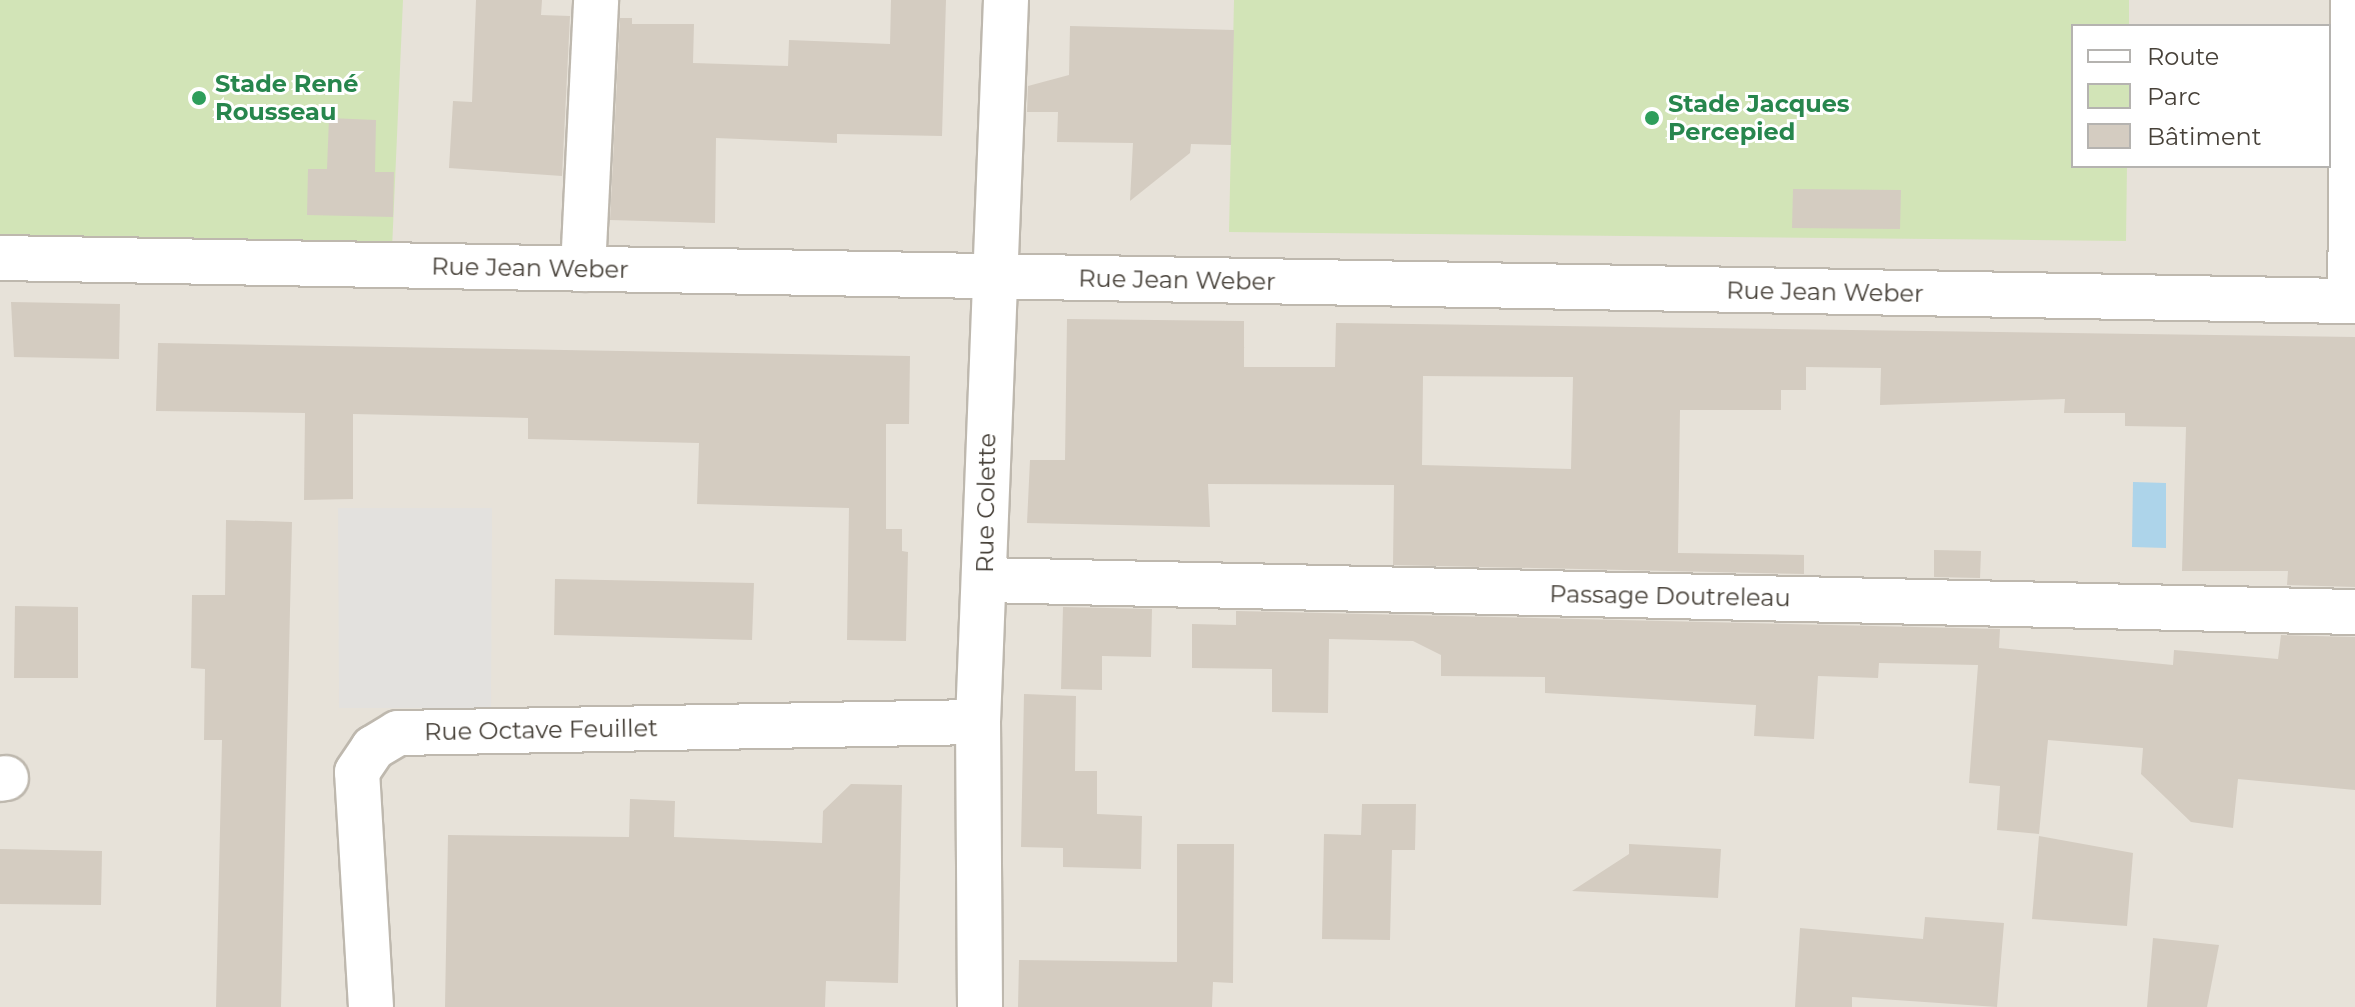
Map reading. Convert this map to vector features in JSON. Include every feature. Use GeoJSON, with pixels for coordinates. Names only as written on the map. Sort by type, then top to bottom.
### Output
{"type":"FeatureCollection","features":[{"type":"Feature","properties":{"kind":"street"},"geometry":{"type":"LineString","coordinates":[[583,269],[596,0]]}},
{"type":"Feature","properties":{"kind":"street","name":"Rue Colette"},"geometry":{"type":"LineString","coordinates":[[980,1007],[978,722],[985,580],[988,324],[999,276],[1006,0]]}},
{"type":"Feature","properties":{"kind":"street"},"geometry":{"type":"LineString","coordinates":[[2352,301],[2353,0]]}},
{"type":"Feature","properties":{"kind":"street","name":"Rue Jean Weber"},"geometry":{"type":"LineString","coordinates":[[0,258],[2352,301]]}},
{"type":"Feature","properties":{"kind":"street","name":"Passage Doutreleau"},"geometry":{"type":"LineString","coordinates":[[985,580],[2355,612]]}},
{"type":"Feature","properties":{"kind":"street","name":"Rue Octave Feuillet"},"geometry":{"type":"LineString","coordinates":[[371,1007],[357,772],[373,748],[398,733],[978,722]]}},
{"type":"Feature","properties":{"kind":"shaded area"},"geometry":{"type":"Polygon","coordinates":[[[0,0],[2355,0],[2355,1007],[0,1007],[0,0]]]}},
{"type":"Feature","properties":{"kind":"shaded area"},"geometry":{"type":"Polygon","coordinates":[[[338,508],[492,508],[491,708],[339,708],[338,508]]]}},
{"type":"Feature","properties":{"kind":"green space","name":"Stade René Rousseau"},"geometry":{"type":"Polygon","coordinates":[[[0,0],[403,0],[392,249],[0,243],[0,0]]]}},
{"type":"Feature","properties":{"kind":"green space","name":"Stade Jacques Percepied"},"geometry":{"type":"Polygon","coordinates":[[[1234,0],[2129,0],[2129,24],[2071,24],[2071,168],[2127,168],[2126,241],[1229,232],[1234,0]]]}},
{"type":"Feature","properties":{"kind":"water"},"geometry":{"type":"Polygon","coordinates":[[[2133,482],[2166,483],[2166,548],[2132,547],[2133,482]]]}},
{"type":"Feature","properties":{"kind":"building"},"geometry":{"type":"Polygon","coordinates":[[[476,0],[542,0],[541,15],[570,16],[562,176],[449,168],[453,101],[472,102],[476,0]]]}},
{"type":"Feature","properties":{"kind":"building"},"geometry":{"type":"Polygon","coordinates":[[[891,0],[946,0],[942,136],[837,134],[837,143],[716,138],[715,223],[610,220],[620,18],[632,18],[632,24],[694,24],[693,63],[788,66],[789,40],[890,44],[891,0]]]}},
{"type":"Feature","properties":{"kind":"building"},"geometry":{"type":"Polygon","coordinates":[[[1070,26],[1234,30],[1231,145],[1191,144],[1190,153],[1130,201],[1133,143],[1057,142],[1058,112],[1027,112],[1028,86],[1069,75],[1070,26]]]}},
{"type":"Feature","properties":{"kind":"building"},"geometry":{"type":"Polygon","coordinates":[[[329,118],[376,120],[375,172],[394,172],[393,217],[307,215],[308,169],[327,169],[329,118]]]}},
{"type":"Feature","properties":{"kind":"building"},"geometry":{"type":"Polygon","coordinates":[[[1793,189],[1901,190],[1900,229],[1792,228],[1793,189]]]}},
{"type":"Feature","properties":{"kind":"building"},"geometry":{"type":"Polygon","coordinates":[[[11,302],[120,304],[119,359],[14,357],[11,302]]]}},
{"type":"Feature","properties":{"kind":"building"},"geometry":{"type":"Polygon","coordinates":[[[1067,319],[1244,321],[1244,367],[1335,367],[1336,323],[2355,337],[2355,587],[2287,585],[2288,571],[2182,571],[2186,427],[2125,426],[2125,413],[2064,413],[2065,399],[1880,405],[1881,368],[1806,367],[1806,390],[1781,390],[1781,410],[1680,410],[1678,553],[1804,555],[1804,574],[1393,565],[1394,485],[1208,484],[1210,527],[1027,523],[1030,460],[1065,460],[1067,319]],[[1423,376],[1422,465],[1571,469],[1573,377],[1423,376]]]}},
{"type":"Feature","properties":{"kind":"building"},"geometry":{"type":"Polygon","coordinates":[[[158,343],[910,356],[909,424],[886,424],[886,529],[902,529],[902,551],[908,552],[906,641],[847,640],[849,508],[697,504],[699,443],[528,439],[528,418],[353,414],[353,499],[304,500],[305,413],[156,411],[158,343]]]}},
{"type":"Feature","properties":{"kind":"building"},"geometry":{"type":"Polygon","coordinates":[[[226,520],[292,522],[281,1007],[216,1007],[222,740],[204,740],[205,669],[191,668],[192,595],[225,595],[226,520]]]}},
{"type":"Feature","properties":{"kind":"building"},"geometry":{"type":"Polygon","coordinates":[[[1934,550],[1981,551],[1980,578],[1934,577],[1934,550]]]}},
{"type":"Feature","properties":{"kind":"building"},"geometry":{"type":"Polygon","coordinates":[[[555,579],[754,583],[752,640],[554,635],[555,579]]]}},
{"type":"Feature","properties":{"kind":"building"},"geometry":{"type":"Polygon","coordinates":[[[15,606],[78,607],[78,678],[14,678],[15,606]]]}},
{"type":"Feature","properties":{"kind":"building"},"geometry":{"type":"Polygon","coordinates":[[[1063,607],[1152,609],[1151,657],[1102,656],[1102,690],[1061,689],[1063,607]]]}},
{"type":"Feature","properties":{"kind":"building"},"geometry":{"type":"Polygon","coordinates":[[[1236,611],[2000,629],[1999,648],[2173,665],[2174,650],[2278,659],[2281,635],[2355,637],[2355,790],[2238,779],[2233,828],[2191,822],[2141,774],[2143,748],[2048,740],[2039,834],[1997,830],[2000,786],[1969,783],[1978,665],[1879,663],[1878,678],[1818,676],[1814,739],[1754,736],[1756,705],[1545,693],[1545,677],[1441,676],[1441,655],[1413,641],[1329,639],[1328,713],[1272,712],[1272,669],[1192,668],[1192,624],[1236,625],[1236,611]]]}},
{"type":"Feature","properties":{"kind":"building"},"geometry":{"type":"Polygon","coordinates":[[[1024,694],[1076,696],[1075,771],[1097,771],[1097,814],[1142,816],[1141,869],[1063,867],[1063,848],[1021,847],[1024,694]]]}},
{"type":"Feature","properties":{"kind":"building"},"geometry":{"type":"Polygon","coordinates":[[[851,784],[902,785],[898,983],[826,981],[825,1007],[445,1007],[448,835],[629,837],[630,799],[675,801],[674,837],[822,843],[823,811],[851,784]]]}},
{"type":"Feature","properties":{"kind":"building"},"geometry":{"type":"Polygon","coordinates":[[[1362,804],[1416,804],[1415,850],[1392,850],[1390,940],[1322,939],[1324,834],[1361,835],[1362,804]]]}},
{"type":"Feature","properties":{"kind":"building"},"geometry":{"type":"Polygon","coordinates":[[[2039,836],[2133,853],[2127,926],[2032,919],[2039,836]]]}},
{"type":"Feature","properties":{"kind":"building"},"geometry":{"type":"Polygon","coordinates":[[[1177,844],[1234,844],[1233,983],[1213,982],[1212,1007],[1018,1007],[1019,960],[1177,962],[1177,844]]]}},
{"type":"Feature","properties":{"kind":"building"},"geometry":{"type":"Polygon","coordinates":[[[1629,844],[1721,849],[1718,898],[1572,891],[1629,854],[1629,844]]]}},
{"type":"Feature","properties":{"kind":"building"},"geometry":{"type":"Polygon","coordinates":[[[0,849],[102,851],[101,905],[0,904],[0,849]]]}},
{"type":"Feature","properties":{"kind":"building"},"geometry":{"type":"Polygon","coordinates":[[[1925,917],[2004,923],[1997,1007],[1852,997],[1852,1007],[1795,1007],[1800,928],[1923,939],[1925,917]]]}},
{"type":"Feature","properties":{"kind":"building"},"geometry":{"type":"Polygon","coordinates":[[[2153,938],[2219,945],[2207,1007],[2147,1007],[2153,938]]]}},
{"type":"Feature","properties":{"kind":"place","name":"Stade René Rousseau"},"geometry":{"type":"Point","coordinates":[199,98]}},
{"type":"Feature","properties":{"kind":"place","name":"Stade Jacques Percepied"},"geometry":{"type":"Point","coordinates":[1652,118]}}]}
